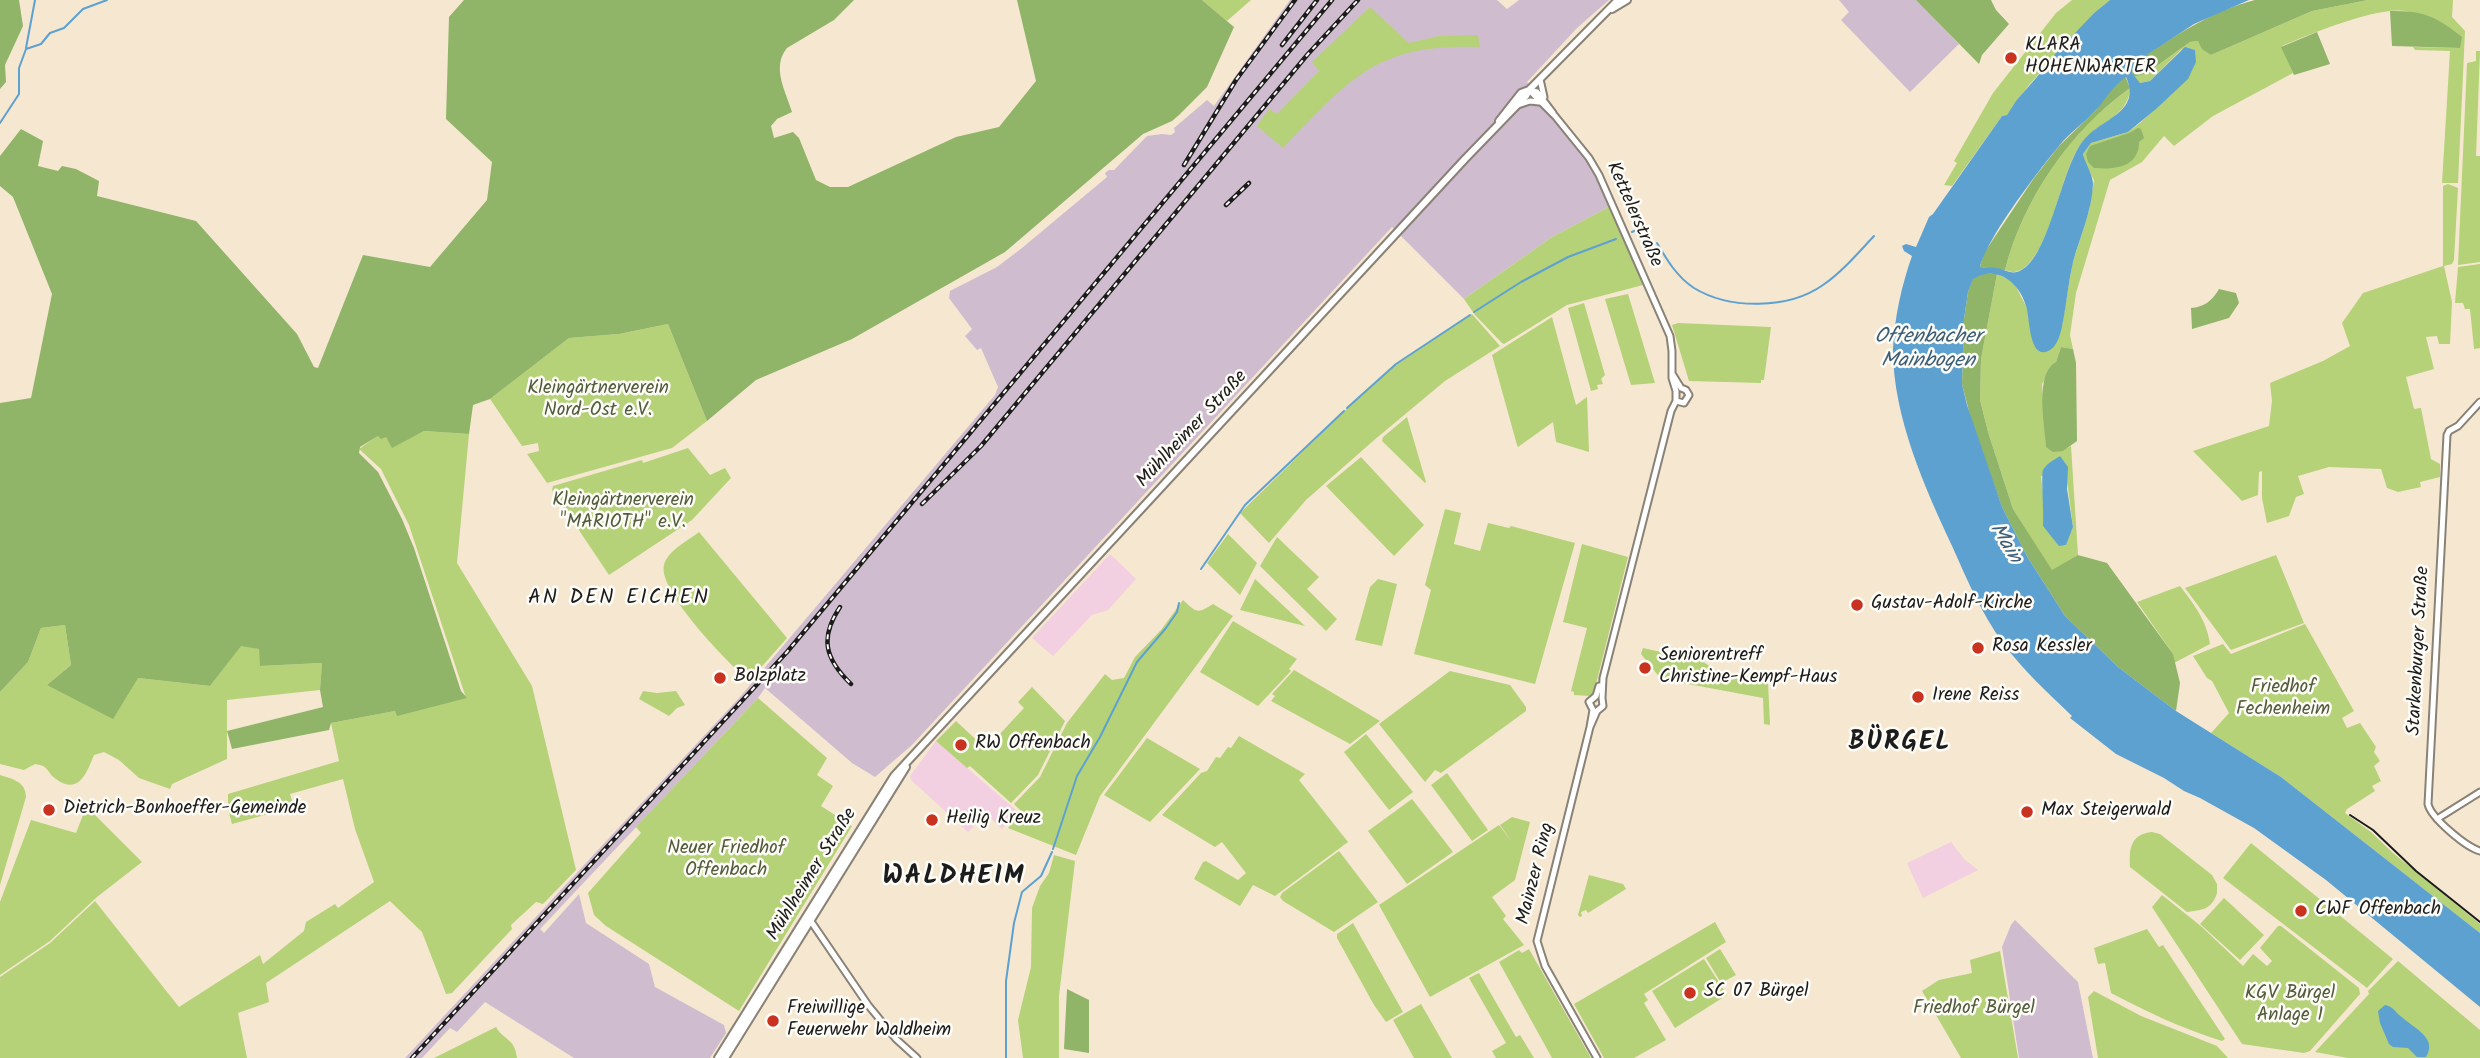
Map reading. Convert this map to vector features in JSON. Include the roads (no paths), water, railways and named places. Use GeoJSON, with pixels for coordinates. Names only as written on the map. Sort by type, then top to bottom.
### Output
{"type":"FeatureCollection","features":[{"type":"Feature","properties":{"kind":"main road","name":"Mühlheimer Straße"},"geometry":{"type":"LineString","coordinates":[[747,1018],[915,754],[1518,105],[1529,90],[1618,0]]}},
{"type":"Feature","properties":{"kind":"main road","name":"Mühlheimer Straße"},"geometry":{"type":"LineString","coordinates":[[1607,12],[1627,0]]}},
{"type":"Feature","properties":{"kind":"main road","name":"Mühlheimer Straße"},"geometry":{"type":"LineString","coordinates":[[1495,128],[1504,112],[1521,93],[1529,90]]}},
{"type":"Feature","properties":{"kind":"main road","name":"Mühlheimer Straße"},"geometry":{"type":"LineString","coordinates":[[747,1018],[796,932],[804,927]]}},
{"type":"Feature","properties":{"kind":"main road"},"geometry":{"type":"LineString","coordinates":[[718,1058],[747,1018]]}},
{"type":"Feature","properties":{"kind":"main road"},"geometry":{"type":"LineString","coordinates":[[725,1058],[747,1018]]}},
{"type":"Feature","properties":{"kind":"street"},"geometry":{"type":"LineString","coordinates":[[1518,105],[1542,101],[1543,76]]}},
{"type":"Feature","properties":{"kind":"street","name":"Kettelerstraße"},"geometry":{"type":"LineString","coordinates":[[1529,90],[1555,116],[1587,155],[1599,175],[1670,336],[1671,371],[1679,390]]}},
{"type":"Feature","properties":{"kind":"street"},"geometry":{"type":"LineString","coordinates":[[1599,697],[1590,702],[1595,710],[1603,706],[1599,697],[1603,678],[1669,420],[1678,402],[1679,390],[1687,391],[1689,398],[1686,402],[1678,402]]}},
{"type":"Feature","properties":{"kind":"street","name":"Starkenburger Straße"},"geometry":{"type":"LineString","coordinates":[[2437,819],[2430,811],[2428,797],[2447,435],[2480,402]]}},
{"type":"Feature","properties":{"kind":"street","name":"Mainzer Ring"},"geometry":{"type":"LineString","coordinates":[[1595,710],[1537,941],[1545,966],[1597,1058]]}},
{"type":"Feature","properties":{"kind":"street"},"geometry":{"type":"LineString","coordinates":[[2480,792],[2437,819],[2472,849],[2480,851]]}},
{"type":"Feature","properties":{"kind":"street"},"geometry":{"type":"LineString","coordinates":[[2448,828],[2445,820],[2450,812]]}},
{"type":"Feature","properties":{"kind":"street"},"geometry":{"type":"LineString","coordinates":[[810,918],[868,1005],[896,1039],[917,1058]]}},
{"type":"Feature","properties":{"kind":"street"},"geometry":{"type":"LineString","coordinates":[[804,927],[823,938]]}},
{"type":"Feature","properties":{"kind":"water"},"geometry":{"type":"Polygon","coordinates":[[[2110,0],[2249,0],[2194,24],[2139,60],[2132,73],[2140,83],[2150,81],[2185,47],[2195,50],[2196,62],[2188,79],[2128,132],[2091,143],[2083,154],[2093,180],[2092,194],[2073,262],[2061,330],[2053,347],[2043,352],[2034,344],[2024,301],[2012,282],[1992,274],[1973,279],[1964,319],[1962,384],[2002,507],[2028,558],[2065,616],[2118,667],[2176,711],[2281,777],[2480,933],[2480,1007],[2326,880],[2254,828],[2116,754],[2070,718],[2072,716],[2011,653],[1988,620],[1975,597],[1912,452],[1894,375],[1895,326],[1912,256],[1904,251],[1902,246],[1906,244],[1916,247],[1929,217],[2002,116],[2007,115],[2042,68],[2094,13],[2110,0]],[[2126,77],[2063,141],[1992,239],[1980,267],[2017,272],[2028,265],[2038,252],[2046,234],[2075,154],[2091,133],[2124,107],[2129,99],[2126,77]]]}},
{"type":"Feature","properties":{"kind":"water"},"geometry":{"type":"Polygon","coordinates":[[[2060,456],[2068,467],[2067,489],[2073,527],[2066,545],[2059,546],[2043,526],[2042,479],[2043,470],[2060,456]]]}},
{"type":"Feature","properties":{"kind":"water"},"geometry":{"type":"Polygon","coordinates":[[[2385,1005],[2427,1039],[2429,1050],[2426,1057],[2417,1057],[2408,1048],[2393,1047],[2389,1044],[2378,1011],[2385,1005]]]}},
{"type":"Feature","properties":{"kind":"waterway"},"geometry":{"type":"LineString","coordinates":[[26,48],[35,0]]}},
{"type":"Feature","properties":{"kind":"waterway"},"geometry":{"type":"LineString","coordinates":[[0,123],[19,94],[19,68],[26,49],[41,44],[50,33],[64,28],[83,9],[107,0]]}},
{"type":"Feature","properties":{"kind":"waterway"},"geometry":{"type":"LineString","coordinates":[[1632,232],[1639,229],[1641,233]]}},
{"type":"Feature","properties":{"kind":"waterway"},"geometry":{"type":"LineString","coordinates":[[1657,243],[1677,273],[1694,288],[1725,300],[1759,304],[1794,299],[1823,285],[1874,236]]}},
{"type":"Feature","properties":{"kind":"waterway"},"geometry":{"type":"LineString","coordinates":[[1474,312],[1521,282],[1568,257],[1616,239]]}},
{"type":"Feature","properties":{"kind":"waterway"},"geometry":{"type":"LineString","coordinates":[[1347,408],[1396,364],[1470,315]]}},
{"type":"Feature","properties":{"kind":"waterway"},"geometry":{"type":"LineString","coordinates":[[1201,569],[1245,505],[1344,411]]}},
{"type":"Feature","properties":{"kind":"waterway"},"geometry":{"type":"LineString","coordinates":[[1053,849],[1077,776],[1100,737],[1137,662],[1166,628],[1177,612],[1179,603]]}},
{"type":"Feature","properties":{"kind":"waterway"},"geometry":{"type":"LineString","coordinates":[[1006,1058],[1006,981],[1014,923],[1022,892],[1041,876],[1052,852]]}},
{"type":"Feature","properties":{"kind":"tram line"},"geometry":{"type":"LineString","coordinates":[[2350,815],[2373,830],[2416,871],[2480,922]]}},
{"type":"Feature","properties":{"kind":"railway"},"geometry":{"type":"LineString","coordinates":[[1184,165],[1236,80],[1295,0]]}},
{"type":"Feature","properties":{"kind":"railway"},"geometry":{"type":"LineString","coordinates":[[1282,45],[1317,0]]}},
{"type":"Feature","properties":{"kind":"railway"},"geometry":{"type":"LineString","coordinates":[[412,1058],[787,652],[1332,0]]}},
{"type":"Feature","properties":{"kind":"railway"},"geometry":{"type":"LineString","coordinates":[[922,504],[981,446],[1308,54],[1358,0]]}},
{"type":"Feature","properties":{"kind":"railway"},"geometry":{"type":"LineString","coordinates":[[1226,205],[1249,183]]}},
{"type":"Feature","properties":{"kind":"railway"},"geometry":{"type":"LineString","coordinates":[[840,607],[829,628],[828,647],[835,665],[851,684]]}},
{"type":"Feature","properties":{"kind":"place","name":"KLARA HOHENWARTER"},"geometry":{"type":"Point","coordinates":[2011,58]}},
{"type":"Feature","properties":{"kind":"place","name":"Gustav-Adolf-Kirche"},"geometry":{"type":"Point","coordinates":[1857,605]}},
{"type":"Feature","properties":{"kind":"place","name":"Rosa Kessler"},"geometry":{"type":"Point","coordinates":[1978,648]}},
{"type":"Feature","properties":{"kind":"place","name":"Seniorentreff Christine-Kempf-Haus"},"geometry":{"type":"Point","coordinates":[1645,668]}},
{"type":"Feature","properties":{"kind":"place","name":"Bolzplatz"},"geometry":{"type":"Point","coordinates":[720,678]}},
{"type":"Feature","properties":{"kind":"place","name":"Irene Reiss"},"geometry":{"type":"Point","coordinates":[1918,697]}},
{"type":"Feature","properties":{"kind":"place","name":"RW Offenbach"},"geometry":{"type":"Point","coordinates":[961,745]}},
{"type":"Feature","properties":{"kind":"place","name":"Dietrich-Bonhoeffer-Gemeinde"},"geometry":{"type":"Point","coordinates":[49,810]}},
{"type":"Feature","properties":{"kind":"place","name":"Max Steigerwald"},"geometry":{"type":"Point","coordinates":[2027,812]}},
{"type":"Feature","properties":{"kind":"place","name":"Heilig Kreuz"},"geometry":{"type":"Point","coordinates":[932,820]}},
{"type":"Feature","properties":{"kind":"place","name":"CWF Offenbach"},"geometry":{"type":"Point","coordinates":[2301,911]}},
{"type":"Feature","properties":{"kind":"place","name":"SC 07 Bürgel"},"geometry":{"type":"Point","coordinates":[1690,993]}},
{"type":"Feature","properties":{"kind":"place","name":"Freiwillige Feuerwehr Waldheim"},"geometry":{"type":"Point","coordinates":[773,1021]}},
{"type":"Feature","properties":{"kind":"district","name":"AN DEN EICHEN"},"geometry":{"type":"Point","coordinates":[619,599]}},
{"type":"Feature","properties":{"kind":"district","name":"BÜRGEL"},"geometry":{"type":"Point","coordinates":[1900,745]}},
{"type":"Feature","properties":{"kind":"district","name":"WALDHEIM"},"geometry":{"type":"Point","coordinates":[954,879]}},
{"type":"Feature","properties":{"kind":"water label","name":"Offenbacher Mainbogen"},"geometry":{"type":"Point","coordinates":[1928,350]}},
{"type":"Feature","properties":{"kind":"water label","name":"Main"},"geometry":{"type":"Point","coordinates":[2004,544]}},
{"type":"Feature","properties":{"kind":"park label","name":"Kleingärtnerverein Nord-Ost e.V."},"geometry":{"type":"Point","coordinates":[598,401]}},
{"type":"Feature","properties":{"kind":"park label","name":"Kleingärtnerverein \"MARIOTH\" e.V."},"geometry":{"type":"Point","coordinates":[623,513]}},
{"type":"Feature","properties":{"kind":"park label","name":"Friedhof Fechenheim"},"geometry":{"type":"Point","coordinates":[2283,700]}},
{"type":"Feature","properties":{"kind":"park label","name":"Neuer Friedhof Offenbach"},"geometry":{"type":"Point","coordinates":[726,861]}},
{"type":"Feature","properties":{"kind":"park label","name":"KGV Bürgel Anlage 1"},"geometry":{"type":"Point","coordinates":[2290,1006]}},
{"type":"Feature","properties":{"kind":"park label","name":"Friedhof Bürgel"},"geometry":{"type":"Point","coordinates":[1974,1010]}}]}
